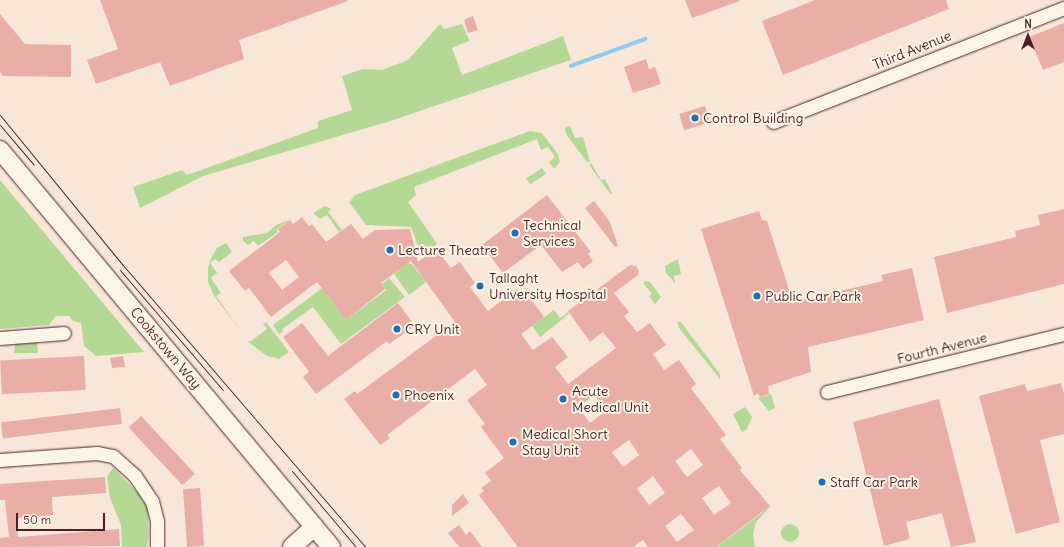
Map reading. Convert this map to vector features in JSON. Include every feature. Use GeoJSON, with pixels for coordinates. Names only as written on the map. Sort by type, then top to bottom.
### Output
{"type":"FeatureCollection","features":[{"type":"Feature","properties":{"kind":"street","name":"Third Avenue"},"geometry":{"type":"LineString","coordinates":[[772,122],[1064,8]]}},
{"type":"Feature","properties":{"kind":"street","name":"Cookstown Way"},"geometry":{"type":"LineString","coordinates":[[0,150],[331,547]]}},
{"type":"Feature","properties":{"kind":"street"},"geometry":{"type":"LineString","coordinates":[[0,338],[64,333]]}},
{"type":"Feature","properties":{"kind":"street","name":"Fourth Avenue"},"geometry":{"type":"LineString","coordinates":[[827,392],[1064,334]]}},
{"type":"Feature","properties":{"kind":"street"},"geometry":{"type":"LineString","coordinates":[[0,460],[97,453],[113,456],[135,476],[152,501],[157,521],[158,547]]}},
{"type":"Feature","properties":{"kind":"street"},"geometry":{"type":"LineString","coordinates":[[292,547],[314,527]]}},
{"type":"Feature","properties":{"kind":"green space"},"geometry":{"type":"Polygon","coordinates":[[[440,24],[444,29],[462,24],[468,37],[469,41],[452,48],[462,75],[563,36],[571,60],[387,122],[203,176],[140,208],[133,187],[182,170],[187,175],[318,128],[318,121],[352,110],[342,76],[363,69],[382,70],[408,60],[440,24]]]}},
{"type":"Feature","properties":{"kind":"green space"},"geometry":{"type":"Polygon","coordinates":[[[570,126],[575,138],[583,137],[590,162],[587,162],[566,134],[565,128],[570,126]]]}},
{"type":"Feature","properties":{"kind":"green space"},"geometry":{"type":"Polygon","coordinates":[[[530,131],[542,133],[558,154],[560,162],[554,169],[549,162],[555,157],[548,147],[541,150],[537,139],[414,187],[416,195],[408,202],[437,244],[428,251],[419,248],[411,227],[366,225],[349,202],[355,195],[530,131]]]}},
{"type":"Feature","properties":{"kind":"green space"},"geometry":{"type":"Polygon","coordinates":[[[591,163],[601,180],[605,179],[613,195],[609,192],[589,165],[591,163]]]}},
{"type":"Feature","properties":{"kind":"green space"},"geometry":{"type":"Polygon","coordinates":[[[542,168],[546,174],[530,184],[526,179],[542,168]]]}},
{"type":"Feature","properties":{"kind":"green space"},"geometry":{"type":"Polygon","coordinates":[[[0,180],[144,352],[96,356],[84,346],[81,323],[73,321],[69,316],[56,316],[49,325],[0,329],[0,180]]]}},
{"type":"Feature","properties":{"kind":"green space"},"geometry":{"type":"Polygon","coordinates":[[[325,206],[331,209],[328,212],[342,230],[339,232],[327,215],[320,219],[313,213],[325,206]]]}},
{"type":"Feature","properties":{"kind":"green space"},"geometry":{"type":"Polygon","coordinates":[[[289,220],[276,230],[278,232],[258,246],[254,241],[248,245],[243,241],[243,237],[267,233],[276,225],[289,220]]]}},
{"type":"Feature","properties":{"kind":"green space"},"geometry":{"type":"Polygon","coordinates":[[[226,243],[232,252],[219,262],[215,259],[210,263],[217,273],[211,278],[221,293],[216,296],[245,337],[213,294],[208,282],[208,268],[211,258],[217,248],[226,243]]]}},
{"type":"Feature","properties":{"kind":"green space"},"geometry":{"type":"Polygon","coordinates":[[[678,259],[681,274],[674,276],[675,283],[666,273],[665,266],[678,259]]]}},
{"type":"Feature","properties":{"kind":"green space"},"geometry":{"type":"Polygon","coordinates":[[[408,263],[412,264],[426,282],[409,295],[394,274],[408,263]]]}},
{"type":"Feature","properties":{"kind":"green space"},"geometry":{"type":"Polygon","coordinates":[[[389,278],[405,297],[341,344],[313,307],[282,329],[283,332],[279,334],[273,325],[322,288],[346,320],[386,290],[382,284],[389,278]]]}},
{"type":"Feature","properties":{"kind":"green space"},"geometry":{"type":"Polygon","coordinates":[[[646,281],[650,282],[661,297],[655,304],[649,296],[652,294],[643,283],[646,281]]]}},
{"type":"Feature","properties":{"kind":"green space"},"geometry":{"type":"Polygon","coordinates":[[[554,310],[560,318],[568,312],[569,314],[540,337],[532,326],[554,310]]]}},
{"type":"Feature","properties":{"kind":"green space"},"geometry":{"type":"Polygon","coordinates":[[[266,322],[289,352],[279,359],[267,356],[247,341],[251,341],[267,329],[263,324],[266,322]]]}},
{"type":"Feature","properties":{"kind":"green space"},"geometry":{"type":"Polygon","coordinates":[[[677,322],[681,322],[720,374],[720,379],[679,328],[677,322]]]}},
{"type":"Feature","properties":{"kind":"green space"},"geometry":{"type":"Polygon","coordinates":[[[37,342],[38,353],[14,353],[15,344],[37,342]]]}},
{"type":"Feature","properties":{"kind":"green space"},"geometry":{"type":"Polygon","coordinates":[[[771,394],[775,408],[769,411],[758,398],[771,394]]]}},
{"type":"Feature","properties":{"kind":"green space"},"geometry":{"type":"Polygon","coordinates":[[[745,407],[752,417],[747,429],[742,432],[733,414],[745,407]]]}},
{"type":"Feature","properties":{"kind":"green space"},"geometry":{"type":"Polygon","coordinates":[[[113,468],[141,496],[147,507],[149,535],[147,547],[122,547],[121,525],[110,498],[107,477],[113,468]]]}},
{"type":"Feature","properties":{"kind":"green space"},"geometry":{"type":"Polygon","coordinates":[[[771,506],[756,522],[753,534],[755,547],[717,547],[771,506]]]}},
{"type":"Feature","properties":{"kind":"green space"},"geometry":{"type":"Polygon","coordinates":[[[790,524],[796,527],[799,533],[796,539],[790,542],[784,539],[781,533],[784,527],[790,524]]]}},
{"type":"Feature","properties":{"kind":"building"},"geometry":{"type":"Polygon","coordinates":[[[100,0],[348,1],[239,40],[244,59],[170,86],[160,62],[96,84],[87,60],[118,49],[100,0]]]}},
{"type":"Feature","properties":{"kind":"building"},"geometry":{"type":"Polygon","coordinates":[[[685,0],[740,0],[740,1],[692,18],[685,0]]]}},
{"type":"Feature","properties":{"kind":"building"},"geometry":{"type":"Polygon","coordinates":[[[815,0],[946,0],[949,9],[783,75],[762,21],[815,0]]]}},
{"type":"Feature","properties":{"kind":"building"},"geometry":{"type":"Polygon","coordinates":[[[0,14],[25,44],[71,45],[71,77],[3,76],[0,72],[0,14]]]}},
{"type":"Feature","properties":{"kind":"building"},"geometry":{"type":"Polygon","coordinates":[[[473,16],[478,30],[468,33],[464,20],[473,16]]]}},
{"type":"Feature","properties":{"kind":"building"},"geometry":{"type":"Polygon","coordinates":[[[1064,23],[1064,62],[1043,70],[1029,37],[1064,23]]]}},
{"type":"Feature","properties":{"kind":"building"},"geometry":{"type":"Polygon","coordinates":[[[646,59],[649,69],[655,67],[661,84],[633,93],[624,67],[646,59]]]}},
{"type":"Feature","properties":{"kind":"building","name":"Control Building"},"geometry":{"type":"Polygon","coordinates":[[[705,106],[710,122],[684,130],[679,114],[705,106]]]}},
{"type":"Feature","properties":{"kind":"building"},"geometry":{"type":"Polygon","coordinates":[[[547,195],[591,252],[588,254],[593,261],[583,269],[578,262],[562,272],[541,245],[503,273],[482,245],[547,195]]]}},
{"type":"Feature","properties":{"kind":"building"},"geometry":{"type":"Polygon","coordinates":[[[594,201],[610,222],[618,246],[615,247],[585,208],[594,201]]]}},
{"type":"Feature","properties":{"kind":"building"},"geometry":{"type":"Polygon","coordinates":[[[1064,209],[1064,284],[947,313],[934,257],[1016,237],[1015,231],[1040,225],[1038,215],[1064,209]]]}},
{"type":"Feature","properties":{"kind":"building","name":"Public Car Park"},"geometry":{"type":"Polygon","coordinates":[[[759,211],[762,220],[767,221],[793,302],[883,281],[881,275],[912,268],[924,320],[808,347],[811,372],[768,386],[769,394],[760,397],[758,393],[754,396],[701,229],[759,211]]]}},
{"type":"Feature","properties":{"kind":"building"},"geometry":{"type":"Polygon","coordinates":[[[302,217],[309,226],[312,224],[326,242],[351,224],[363,239],[375,230],[410,229],[418,262],[436,249],[451,268],[460,262],[475,283],[470,287],[488,311],[517,289],[524,299],[529,296],[544,317],[521,334],[533,350],[552,337],[568,357],[555,367],[568,384],[616,348],[603,332],[590,342],[568,311],[630,265],[636,266],[639,271],[638,275],[614,293],[629,312],[624,316],[637,332],[650,323],[666,345],[653,354],[664,370],[679,360],[696,384],[691,388],[726,435],[720,439],[742,468],[740,470],[770,506],[716,547],[648,547],[643,540],[633,547],[518,547],[479,495],[484,491],[481,488],[491,481],[485,473],[504,458],[481,427],[485,424],[467,400],[487,385],[475,369],[387,435],[390,438],[380,445],[344,399],[355,391],[357,394],[455,322],[411,261],[381,283],[385,289],[346,320],[317,282],[271,317],[249,288],[245,291],[229,271],[280,232],[278,229],[290,220],[293,224],[302,217]],[[286,260],[269,273],[282,290],[299,277],[286,260]],[[594,395],[578,407],[590,423],[606,411],[594,395]],[[629,440],[612,452],[623,467],[639,455],[629,440]],[[691,449],[675,461],[687,477],[703,465],[691,449]],[[653,476],[637,489],[649,505],[665,493],[653,476]],[[719,486],[702,498],[714,515],[731,503],[719,486]],[[681,514],[665,526],[677,542],[694,530],[681,514]]]}},
{"type":"Feature","properties":{"kind":"building"},"geometry":{"type":"Polygon","coordinates":[[[398,303],[415,326],[389,344],[387,341],[316,394],[303,377],[309,372],[283,337],[302,323],[328,356],[398,303]]]}},
{"type":"Feature","properties":{"kind":"building"},"geometry":{"type":"Polygon","coordinates":[[[84,356],[86,390],[2,394],[0,360],[84,356]]]}},
{"type":"Feature","properties":{"kind":"building"},"geometry":{"type":"Polygon","coordinates":[[[123,356],[125,367],[112,368],[110,358],[123,356]]]}},
{"type":"Feature","properties":{"kind":"building"},"geometry":{"type":"Polygon","coordinates":[[[1061,383],[1064,394],[1064,434],[1040,440],[1060,522],[1016,534],[979,396],[1025,384],[1027,391],[1061,383]]]}},
{"type":"Feature","properties":{"kind":"building"},"geometry":{"type":"Polygon","coordinates":[[[939,399],[976,542],[951,547],[942,513],[906,522],[910,539],[884,546],[853,422],[939,399]]]}},
{"type":"Feature","properties":{"kind":"building"},"geometry":{"type":"Polygon","coordinates":[[[120,408],[122,424],[3,439],[1,423],[120,408]]]}},
{"type":"Feature","properties":{"kind":"building"},"geometry":{"type":"Polygon","coordinates":[[[141,416],[195,474],[182,485],[129,428],[141,416]]]}},
{"type":"Feature","properties":{"kind":"building"},"geometry":{"type":"Polygon","coordinates":[[[105,477],[106,493],[52,497],[53,515],[16,518],[18,537],[119,529],[120,546],[0,547],[0,538],[9,537],[5,500],[0,500],[0,484],[105,477]]]}},
{"type":"Feature","properties":{"kind":"building"},"geometry":{"type":"Polygon","coordinates":[[[200,488],[204,546],[187,547],[183,489],[200,488]]]}},
{"type":"Feature","properties":{"kind":"building"},"geometry":{"type":"Polygon","coordinates":[[[463,494],[469,503],[452,516],[452,505],[463,494]]]}},
{"type":"Feature","properties":{"kind":"building"},"geometry":{"type":"Polygon","coordinates":[[[459,525],[466,535],[470,531],[482,547],[459,547],[448,533],[459,525]]]}},
{"type":"Feature","properties":{"kind":"waterway"},"geometry":{"type":"LineString","coordinates":[[571,66],[645,39]]}},
{"type":"Feature","properties":{"kind":"tram line"},"geometry":{"type":"LineString","coordinates":[[0,115],[122,264],[365,547]]}},
{"type":"Feature","properties":{"kind":"tram line"},"geometry":{"type":"LineString","coordinates":[[0,125],[34,165]]}},
{"type":"Feature","properties":{"kind":"tram line"},"geometry":{"type":"LineString","coordinates":[[120,270],[223,390]]}},
{"type":"Feature","properties":{"kind":"tram line"},"geometry":{"type":"LineString","coordinates":[[292,471],[356,547]]}},
{"type":"Feature","properties":{"kind":"place","name":"Control Building"},"geometry":{"type":"Point","coordinates":[695,118]}},
{"type":"Feature","properties":{"kind":"place","name":"Technical Services"},"geometry":{"type":"Point","coordinates":[515,233]}},
{"type":"Feature","properties":{"kind":"place","name":"Lecture Theatre"},"geometry":{"type":"Point","coordinates":[390,250]}},
{"type":"Feature","properties":{"kind":"place","name":"Tallaght University Hospital"},"geometry":{"type":"Point","coordinates":[480,286]}},
{"type":"Feature","properties":{"kind":"place","name":"Public Car Park"},"geometry":{"type":"Point","coordinates":[757,296]}},
{"type":"Feature","properties":{"kind":"place","name":"CRY Unit"},"geometry":{"type":"Point","coordinates":[397,329]}},
{"type":"Feature","properties":{"kind":"place","name":"Phoenix"},"geometry":{"type":"Point","coordinates":[396,395]}},
{"type":"Feature","properties":{"kind":"place","name":"Acute Medical Unit"},"geometry":{"type":"Point","coordinates":[563,399]}},
{"type":"Feature","properties":{"kind":"place","name":"Medical Short Stay Unit"},"geometry":{"type":"Point","coordinates":[513,442]}},
{"type":"Feature","properties":{"kind":"place","name":"Staff Car Park"},"geometry":{"type":"Point","coordinates":[822,482]}}]}
